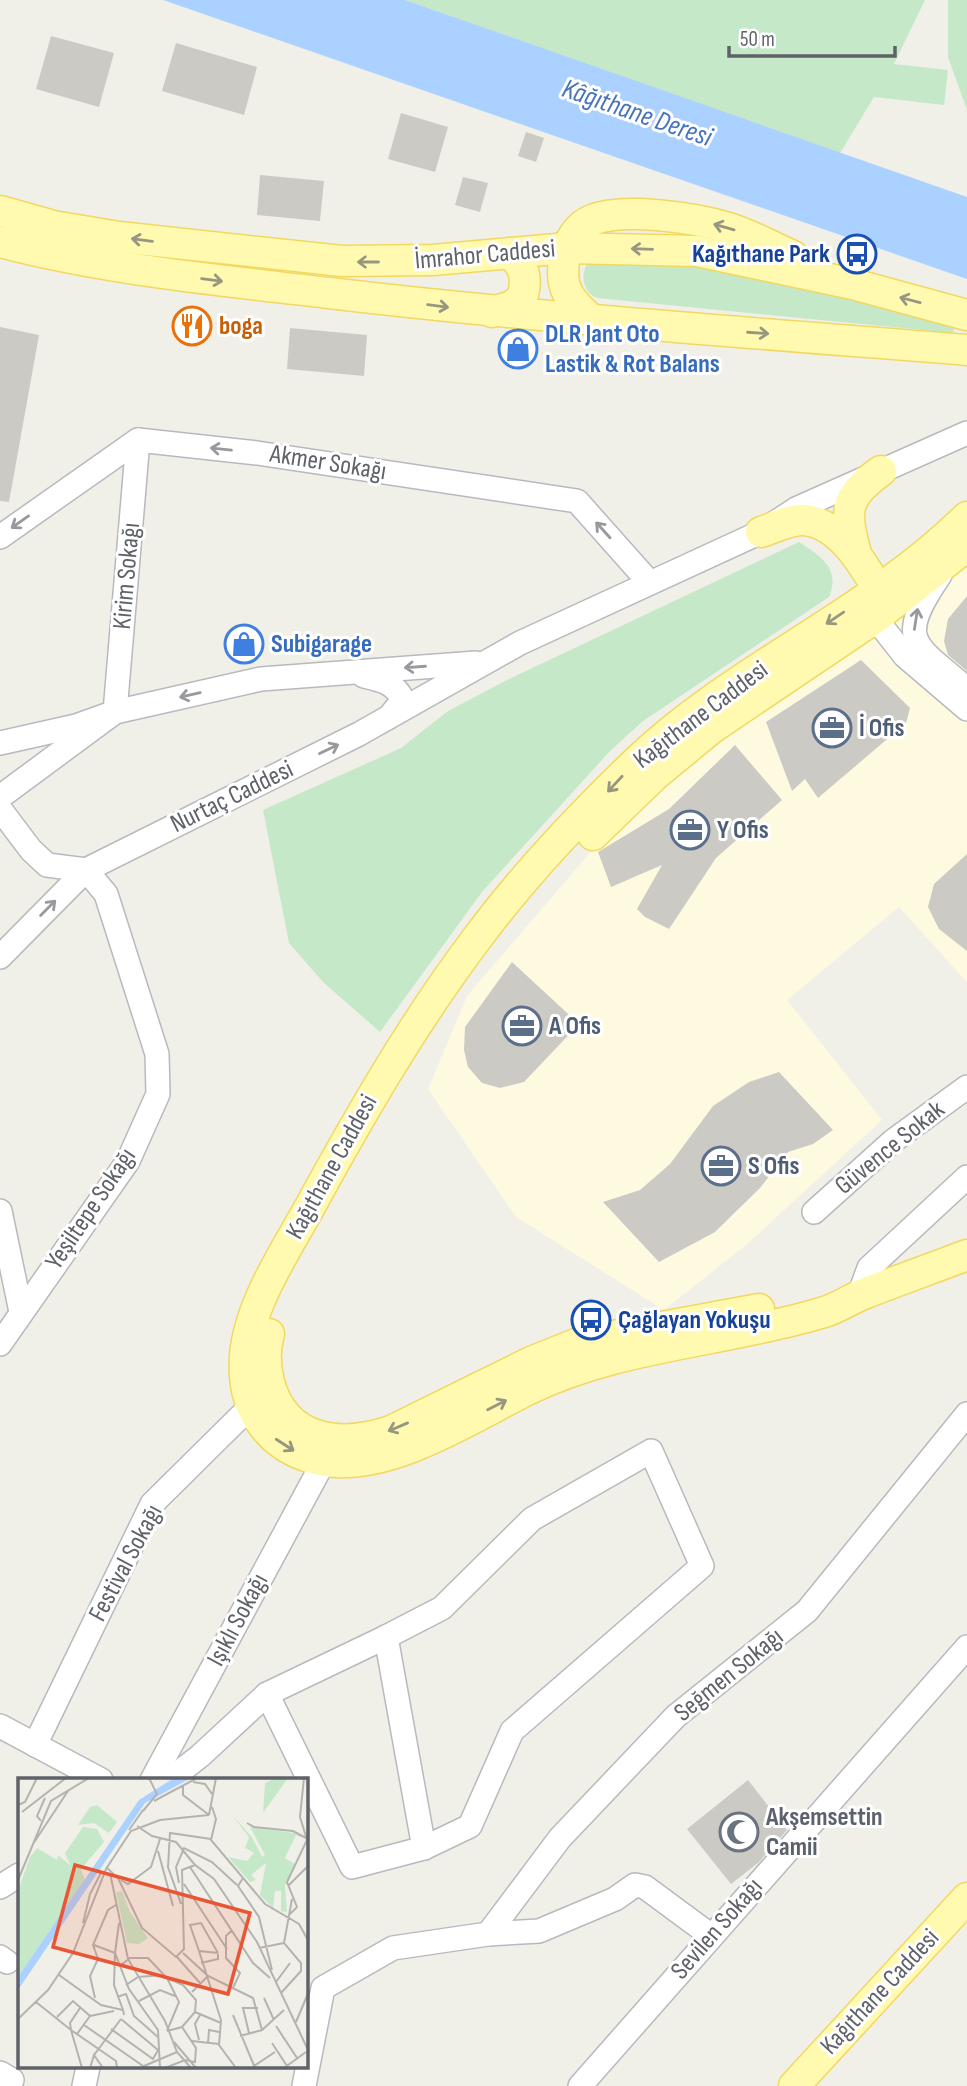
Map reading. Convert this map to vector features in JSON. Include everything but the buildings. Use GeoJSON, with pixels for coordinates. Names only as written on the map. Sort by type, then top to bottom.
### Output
{"type":"FeatureCollection","features":[{"type":"Feature","properties":{"kind":"main road","name":"İmrahor Caddesi"},"geometry":{"type":"LineString","coordinates":[[0,211],[53,226],[119,237],[342,261],[433,260],[567,248]]}},
{"type":"Feature","properties":{"kind":"main road"},"geometry":{"type":"LineString","coordinates":[[592,320],[570,300],[561,277],[567,248],[580,228],[590,220],[611,215],[697,220],[739,232],[853,284],[967,315]]}},
{"type":"Feature","properties":{"kind":"main road","name":"İmrahor Caddesi"},"geometry":{"type":"LineString","coordinates":[[0,242],[68,257],[205,279],[492,312],[967,349]]}},
{"type":"Feature","properties":{"kind":"main road"},"geometry":{"type":"LineString","coordinates":[[492,312],[512,306],[522,298],[526,280],[523,268],[509,253]]}},
{"type":"Feature","properties":{"kind":"main road"},"geometry":{"type":"LineString","coordinates":[[876,603],[856,554],[848,509],[854,494],[881,471]]}},
{"type":"Feature","properties":{"kind":"main road","name":"Kağıthane Caddesi"},"geometry":{"type":"LineString","coordinates":[[876,603],[915,563],[967,517]]}},
{"type":"Feature","properties":{"kind":"main road"},"geometry":{"type":"LineString","coordinates":[[761,532],[794,521],[806,520],[836,535],[856,554]]}},
{"type":"Feature","properties":{"kind":"main road","name":"Kağıthane Caddesi"},"geometry":{"type":"LineString","coordinates":[[958,553],[698,711],[660,740],[542,860],[480,934],[417,1022],[381,1081],[282,1257],[248,1339],[246,1375],[261,1398],[263,1426],[280,1443],[302,1455],[327,1449],[365,1461],[387,1455],[572,1372],[649,1350],[826,1312],[859,1295],[967,1255]]}},
{"type":"Feature","properties":{"kind":"main road","name":"Kağıthane Caddesi"},"geometry":{"type":"LineString","coordinates":[[794,2086],[967,1898]]}},
{"type":"Feature","properties":{"kind":"street","name":"Nurtaç Caddesi"},"geometry":{"type":"LineString","coordinates":[[0,957],[86,870],[388,717],[483,662],[649,582],[761,532],[796,509],[967,433]]}},
{"type":"Feature","properties":{"kind":"street"},"geometry":{"type":"LineString","coordinates":[[0,537],[138,440]]}},
{"type":"Feature","properties":{"kind":"street","name":"Akmer Sokağı"},"geometry":{"type":"LineString","coordinates":[[138,440],[257,453],[577,501],[649,582]]}},
{"type":"Feature","properties":{"kind":"street","name":"Kirim Sokağı"},"geometry":{"type":"LineString","coordinates":[[115,712],[138,440]]}},
{"type":"Feature","properties":{"kind":"street"},"geometry":{"type":"LineString","coordinates":[[958,553],[918,607],[914,635],[919,647],[967,689]]}},
{"type":"Feature","properties":{"kind":"street"},"geometry":{"type":"LineString","coordinates":[[876,603],[905,656],[967,709]]}},
{"type":"Feature","properties":{"kind":"street"},"geometry":{"type":"LineString","coordinates":[[0,743],[76,726],[115,712],[261,679],[483,662]]}},
{"type":"Feature","properties":{"kind":"street"},"geometry":{"type":"LineString","coordinates":[[348,672],[393,685],[402,701],[388,717]]}},
{"type":"Feature","properties":{"kind":"street"},"geometry":{"type":"LineString","coordinates":[[0,797],[115,712]]}},
{"type":"Feature","properties":{"kind":"street"},"geometry":{"type":"LineString","coordinates":[[0,808],[30,850],[47,865],[86,870]]}},
{"type":"Feature","properties":{"kind":"street","name":"Yeşiltepe Sokağı"},"geometry":{"type":"LineString","coordinates":[[0,1344],[128,1161],[158,1094],[158,1054],[142,1004],[106,894],[86,870]]}},
{"type":"Feature","properties":{"kind":"street","name":"Güvence Sokak"},"geometry":{"type":"LineString","coordinates":[[814,1212],[893,1141],[967,1087]]}},
{"type":"Feature","properties":{"kind":"street"},"geometry":{"type":"LineString","coordinates":[[859,1295],[869,1268],[967,1177]]}},
{"type":"Feature","properties":{"kind":"street"},"geometry":{"type":"LineString","coordinates":[[0,1211],[21,1312]]}},
{"type":"Feature","properties":{"kind":"street","name":"Festival Sokağı"},"geometry":{"type":"LineString","coordinates":[[35,1745],[152,1504],[261,1398]]}},
{"type":"Feature","properties":{"kind":"street","name":"Seğmen Sokağı"},"geometry":{"type":"LineString","coordinates":[[488,1934],[560,1838],[676,1716],[807,1611],[967,1414]]}},
{"type":"Feature","properties":{"kind":"street","name":"Işıklı Sokağı"},"geometry":{"type":"LineString","coordinates":[[153,1778],[327,1449]]}},
{"type":"Feature","properties":{"kind":"street"},"geometry":{"type":"LineString","coordinates":[[172,1778],[201,1756],[267,1694],[442,1608],[532,1519],[651,1451],[702,1566],[512,1731],[470,1826],[424,1848],[352,1867],[267,1694]]}},
{"type":"Feature","properties":{"kind":"street"},"geometry":{"type":"LineString","coordinates":[[387,1637],[424,1848]]}},
{"type":"Feature","properties":{"kind":"street","name":"Sevilen Sokağı"},"geometry":{"type":"LineString","coordinates":[[580,2086],[710,1935],[967,1647]]}},
{"type":"Feature","properties":{"kind":"street"},"geometry":{"type":"LineString","coordinates":[[0,1726],[97,1778]]}},
{"type":"Feature","properties":{"kind":"street"},"geometry":{"type":"LineString","coordinates":[[0,1887],[18,1876]]}},
{"type":"Feature","properties":{"kind":"street"},"geometry":{"type":"LineString","coordinates":[[308,2065],[323,1988],[393,1948],[488,1934],[539,1931],[615,1899],[635,1885],[645,1887],[710,1935]]}},
{"type":"Feature","properties":{"kind":"street"},"geometry":{"type":"LineString","coordinates":[[84,2086],[88,2068]]}},
{"type":"Feature","properties":{"kind":"street"},"geometry":{"type":"LineString","coordinates":[[304,2086],[307,2068]]}},
{"type":"Feature","properties":{"kind":"shaded area"},"geometry":{"type":"Polygon","coordinates":[[[967,563],[967,982],[899,907],[787,1000],[882,1120],[746,1245],[664,1310],[516,1217],[428,1089],[467,996],[589,854],[662,787],[736,727],[903,615],[967,563]]]}},
{"type":"Feature","properties":{"kind":"green space"},"geometry":{"type":"Polygon","coordinates":[[[405,0],[925,0],[894,64],[948,70],[944,105],[874,97],[840,153],[405,0]]]}},
{"type":"Feature","properties":{"kind":"green space"},"geometry":{"type":"Polygon","coordinates":[[[948,0],[967,0],[967,110],[948,57],[948,0]]]}},
{"type":"Feature","properties":{"kind":"green space"},"geometry":{"type":"Polygon","coordinates":[[[590,261],[692,264],[843,297],[954,328],[953,333],[597,298],[585,287],[583,276],[590,261]]]}},
{"type":"Feature","properties":{"kind":"green space"},"geometry":{"type":"Polygon","coordinates":[[[799,542],[821,558],[831,571],[832,587],[829,597],[643,721],[610,751],[482,892],[380,1032],[323,982],[289,943],[263,810],[401,748],[448,711],[509,679],[799,542]]]}},
{"type":"Feature","properties":{"kind":"water","name":"Kâğıthane Deresi"},"geometry":{"type":"Polygon","coordinates":[[[163,0],[405,0],[967,197],[967,279],[163,0]]]}},
{"type":"Feature","properties":{"kind":"place","name":"Kağıthane Park"},"geometry":{"type":"Point","coordinates":[857,254]}},
{"type":"Feature","properties":{"kind":"place","name":"boga"},"geometry":{"type":"Point","coordinates":[192,326]}},
{"type":"Feature","properties":{"kind":"place","name":"DLR Jant Oto Lastik & Rot Balans"},"geometry":{"type":"Point","coordinates":[518,349]}},
{"type":"Feature","properties":{"kind":"place","name":"Subigarage"},"geometry":{"type":"Point","coordinates":[244,644]}},
{"type":"Feature","properties":{"kind":"place","name":"İ Ofis"},"geometry":{"type":"Point","coordinates":[832,728]}},
{"type":"Feature","properties":{"kind":"place","name":"Y Ofis"},"geometry":{"type":"Point","coordinates":[690,830]}},
{"type":"Feature","properties":{"kind":"place","name":"A Ofis"},"geometry":{"type":"Point","coordinates":[522,1026]}},
{"type":"Feature","properties":{"kind":"place","name":"S Ofis"},"geometry":{"type":"Point","coordinates":[721,1166]}},
{"type":"Feature","properties":{"kind":"place","name":"Çağlayan Yokuşu"},"geometry":{"type":"Point","coordinates":[591,1320]}},
{"type":"Feature","properties":{"kind":"place","name":"Akşemsettin Camii"},"geometry":{"type":"Point","coordinates":[739,1832]}}]}
